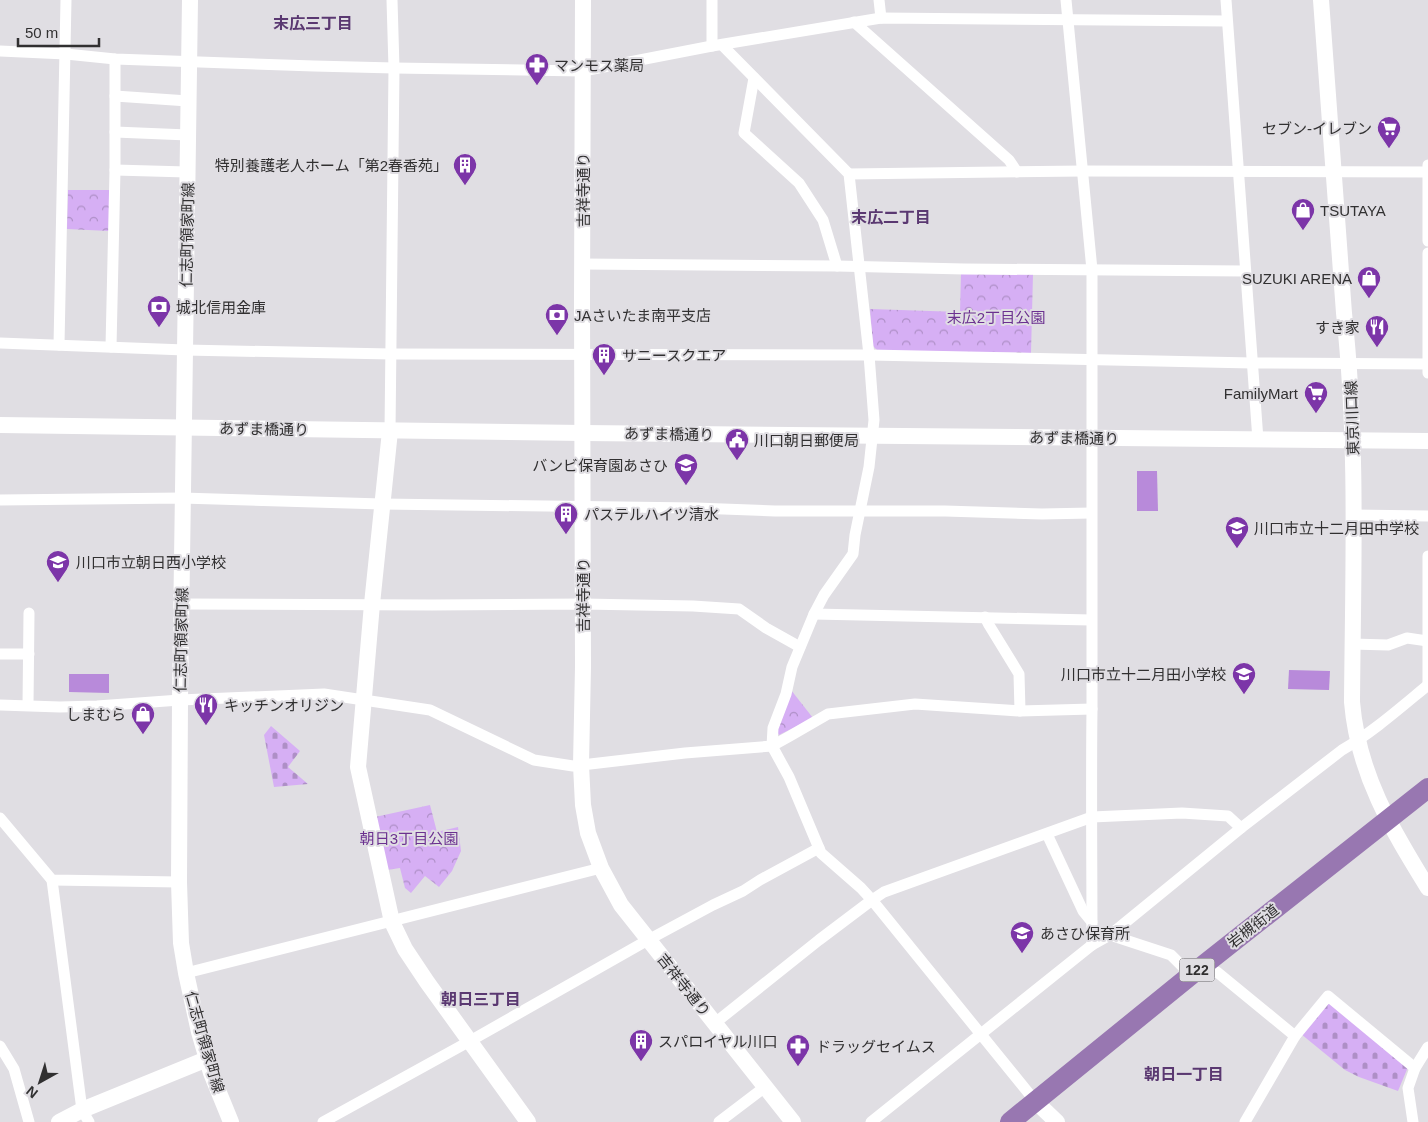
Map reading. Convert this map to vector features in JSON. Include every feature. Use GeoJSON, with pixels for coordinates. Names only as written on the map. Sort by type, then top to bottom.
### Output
{"type":"FeatureCollection","features":[{"type":"Feature","properties":{"kind":"highway","name":"岩槻街道"},"geometry":{"type":"LineString","coordinates":[[1010,1122],[1041,1114],[1103,1061],[1218,972],[1390,825],[1428,788]]}},
{"type":"Feature","properties":{"kind":"highway","name":"岩槻街道"},"geometry":{"type":"LineString","coordinates":[[1041,1114],[1191,974],[1390,825],[1428,804]]}},
{"type":"Feature","properties":{"kind":"street"},"geometry":{"type":"LineString","coordinates":[[59,345],[66,0]]}},
{"type":"Feature","properties":{"kind":"street","name":"仁志町領家町線"},"geometry":{"type":"LineString","coordinates":[[190,0],[182,498],[179,882],[182,943],[186,973],[199,1032],[220,1096],[232,1122]]}},
{"type":"Feature","properties":{"kind":"street"},"geometry":{"type":"LineString","coordinates":[[392,0],[394,68],[390,431],[372,604],[358,767],[392,922],[405,948],[528,1122]]}},
{"type":"Feature","properties":{"kind":"street","name":"吉祥寺通り"},"geometry":{"type":"LineString","coordinates":[[584,0],[582,805],[588,833],[601,868],[621,905],[793,1122]]}},
{"type":"Feature","properties":{"kind":"street"},"geometry":{"type":"LineString","coordinates":[[712,0],[717,46],[754,78],[849,174],[869,355],[874,420],[873,436],[854,554],[824,595],[814,614],[792,667],[786,694],[773,728],[772,746],[789,777],[821,853],[872,900],[1041,1114]]}},
{"type":"Feature","properties":{"kind":"street"},"geometry":{"type":"LineString","coordinates":[[879,0],[881,18]]}},
{"type":"Feature","properties":{"kind":"street"},"geometry":{"type":"LineString","coordinates":[[1066,0],[1092,270],[1092,945]]}},
{"type":"Feature","properties":{"kind":"street"},"geometry":{"type":"LineString","coordinates":[[1226,0],[1258,440]]}},
{"type":"Feature","properties":{"kind":"street","name":"東京川口線"},"geometry":{"type":"LineString","coordinates":[[1321,0],[1344,313],[1350,363],[1353,442],[1352,702],[1354,722],[1357,741],[1370,780],[1390,825],[1428,888]]}},
{"type":"Feature","properties":{"kind":"street"},"geometry":{"type":"LineString","coordinates":[[0,51],[66,54],[115,59],[394,68],[583,71],[881,18],[1227,21]]}},
{"type":"Feature","properties":{"kind":"street"},"geometry":{"type":"LineString","coordinates":[[854,22],[1009,160],[1017,172]]}},
{"type":"Feature","properties":{"kind":"street"},"geometry":{"type":"LineString","coordinates":[[110,347],[115,170],[115,59]]}},
{"type":"Feature","properties":{"kind":"street"},"geometry":{"type":"LineString","coordinates":[[754,78],[744,133],[799,183],[822,220],[837,266]]}},
{"type":"Feature","properties":{"kind":"street"},"geometry":{"type":"LineString","coordinates":[[115,96],[188,100]]}},
{"type":"Feature","properties":{"kind":"street"},"geometry":{"type":"LineString","coordinates":[[115,132],[188,135]]}},
{"type":"Feature","properties":{"kind":"street"},"geometry":{"type":"LineString","coordinates":[[1428,165],[1428,241]]}},
{"type":"Feature","properties":{"kind":"street"},"geometry":{"type":"LineString","coordinates":[[115,170],[187,172]]}},
{"type":"Feature","properties":{"kind":"street"},"geometry":{"type":"LineString","coordinates":[[849,174],[1083,171],[1428,172]]}},
{"type":"Feature","properties":{"kind":"street"},"geometry":{"type":"LineString","coordinates":[[1428,253],[1428,373]]}},
{"type":"Feature","properties":{"kind":"street"},"geometry":{"type":"LineString","coordinates":[[582,264],[1245,271]]}},
{"type":"Feature","properties":{"kind":"street"},"geometry":{"type":"LineString","coordinates":[[0,343],[185,350],[391,354],[869,355],[1428,364]]}},
{"type":"Feature","properties":{"kind":"street","name":"あずま橋通り"},"geometry":{"type":"LineString","coordinates":[[0,425],[1428,442]]}},
{"type":"Feature","properties":{"kind":"street"},"geometry":{"type":"LineString","coordinates":[[0,500],[182,498],[382,504],[583,506],[775,511],[1091,513]]}},
{"type":"Feature","properties":{"kind":"street"},"geometry":{"type":"LineString","coordinates":[[1353,516],[1428,516]]}},
{"type":"Feature","properties":{"kind":"street"},"geometry":{"type":"LineString","coordinates":[[871,1122],[1092,945],[1110,936],[1241,828],[1342,750],[1386,721],[1428,685],[1428,556]]}},
{"type":"Feature","properties":{"kind":"street"},"geometry":{"type":"LineString","coordinates":[[182,604],[583,604],[693,606],[738,609],[766,628],[800,647]]}},
{"type":"Feature","properties":{"kind":"street"},"geometry":{"type":"LineString","coordinates":[[28,706],[29,613]]}},
{"type":"Feature","properties":{"kind":"street"},"geometry":{"type":"LineString","coordinates":[[814,614],[1092,620]]}},
{"type":"Feature","properties":{"kind":"street"},"geometry":{"type":"LineString","coordinates":[[985,617],[988,625],[1019,674],[1020,711]]}},
{"type":"Feature","properties":{"kind":"street"},"geometry":{"type":"LineString","coordinates":[[1352,644],[1388,645],[1407,638],[1428,641]]}},
{"type":"Feature","properties":{"kind":"street"},"geometry":{"type":"LineString","coordinates":[[0,654],[29,654]]}},
{"type":"Feature","properties":{"kind":"street"},"geometry":{"type":"LineString","coordinates":[[0,705],[60,707],[324,694],[430,710],[534,760],[573,766],[685,753],[772,746],[828,714],[915,704],[1020,711],[1092,709]]}},
{"type":"Feature","properties":{"kind":"street"},"geometry":{"type":"LineString","coordinates":[[715,1023],[884,892],[1092,817],[1182,813],[1228,816],[1241,828]]}},
{"type":"Feature","properties":{"kind":"street"},"geometry":{"type":"LineString","coordinates":[[0,818],[52,880],[86,1116]]}},
{"type":"Feature","properties":{"kind":"street"},"geometry":{"type":"LineString","coordinates":[[1047,834],[1083,911],[1092,922]]}},
{"type":"Feature","properties":{"kind":"street"},"geometry":{"type":"LineString","coordinates":[[323,1122],[648,940],[713,905],[743,892],[760,880],[819,848]]}},
{"type":"Feature","properties":{"kind":"street"},"geometry":{"type":"LineString","coordinates":[[186,973],[601,868]]}},
{"type":"Feature","properties":{"kind":"street"},"geometry":{"type":"LineString","coordinates":[[52,880],[179,882]]}},
{"type":"Feature","properties":{"kind":"street"},"geometry":{"type":"LineString","coordinates":[[1110,936],[1171,955],[1191,974]]}},
{"type":"Feature","properties":{"kind":"street"},"geometry":{"type":"LineString","coordinates":[[1218,972],[1295,1036]]}},
{"type":"Feature","properties":{"kind":"street"},"geometry":{"type":"LineString","coordinates":[[1244,1122],[1295,1036],[1328,996],[1415,1068]]}},
{"type":"Feature","properties":{"kind":"street"},"geometry":{"type":"LineString","coordinates":[[0,1046],[14,1069],[29,1122]]}},
{"type":"Feature","properties":{"kind":"street"},"geometry":{"type":"LineString","coordinates":[[1413,1122],[1408,1088],[1415,1068],[1428,1047]]}},
{"type":"Feature","properties":{"kind":"street"},"geometry":{"type":"LineString","coordinates":[[59,1122],[86,1116],[207,1059]]}},
{"type":"Feature","properties":{"kind":"street"},"geometry":{"type":"LineString","coordinates":[[719,1122],[766,1086]]}},
{"type":"Feature","properties":{"kind":"green space"},"geometry":{"type":"Polygon","coordinates":[[[68,190],[110,190],[109,231],[67,229],[68,190]]]}},
{"type":"Feature","properties":{"kind":"green space","name":"末広2丁目公園"},"geometry":{"type":"Polygon","coordinates":[[[961,273],[1033,274],[1031,353],[878,351],[873,346],[870,309],[960,312],[961,273]]]}},
{"type":"Feature","properties":{"kind":"green space"},"geometry":{"type":"Polygon","coordinates":[[[791,690],[813,718],[779,735],[777,731],[791,690]]]}},
{"type":"Feature","properties":{"kind":"green space"},"geometry":{"type":"Polygon","coordinates":[[[271,726],[300,751],[288,767],[308,784],[274,787],[264,735],[271,726]]]}},
{"type":"Feature","properties":{"kind":"green space","name":"朝日3丁目公園"},"geometry":{"type":"Polygon","coordinates":[[[430,805],[437,832],[458,827],[461,851],[452,871],[439,887],[425,876],[411,893],[405,888],[400,868],[387,870],[375,817],[430,805]]]}},
{"type":"Feature","properties":{"kind":"green space"},"geometry":{"type":"Polygon","coordinates":[[[1328,1001],[1408,1067],[1398,1091],[1345,1070],[1301,1034],[1328,1001]]]}},
{"type":"Feature","properties":{"kind":"shaded area"},"geometry":{"type":"Polygon","coordinates":[[[1137,471],[1157,471],[1158,511],[1137,511],[1137,471]]]}},
{"type":"Feature","properties":{"kind":"shaded area"},"geometry":{"type":"Polygon","coordinates":[[[1289,670],[1330,671],[1329,690],[1288,689],[1289,670]]]}},
{"type":"Feature","properties":{"kind":"shaded area"},"geometry":{"type":"Polygon","coordinates":[[[69,674],[109,674],[109,693],[69,692],[69,674]]]}},
{"type":"Feature","properties":{"kind":"place","name":"マンモス薬局"},"geometry":{"type":"Point","coordinates":[537,86]}},
{"type":"Feature","properties":{"kind":"place","name":"セブン-イレブン"},"geometry":{"type":"Point","coordinates":[1389,149]}},
{"type":"Feature","properties":{"kind":"place","name":"特別養護老人ホーム「第2春香苑」"},"geometry":{"type":"Point","coordinates":[465,186]}},
{"type":"Feature","properties":{"kind":"place","name":"TSUTAYA"},"geometry":{"type":"Point","coordinates":[1303,231]}},
{"type":"Feature","properties":{"kind":"place","name":"SUZUKI ARENA"},"geometry":{"type":"Point","coordinates":[1369,299]}},
{"type":"Feature","properties":{"kind":"place","name":"城北信用金庫"},"geometry":{"type":"Point","coordinates":[159,328]}},
{"type":"Feature","properties":{"kind":"place","name":"JAさいたま南平支店"},"geometry":{"type":"Point","coordinates":[557,336]}},
{"type":"Feature","properties":{"kind":"place","name":"すき家"},"geometry":{"type":"Point","coordinates":[1377,348]}},
{"type":"Feature","properties":{"kind":"place","name":"サニースクエア"},"geometry":{"type":"Point","coordinates":[604,376]}},
{"type":"Feature","properties":{"kind":"place","name":"FamilyMart"},"geometry":{"type":"Point","coordinates":[1316,414]}},
{"type":"Feature","properties":{"kind":"place","name":"川口朝日郵便局"},"geometry":{"type":"Point","coordinates":[737,461]}},
{"type":"Feature","properties":{"kind":"place","name":"バンビ保育園あさひ"},"geometry":{"type":"Point","coordinates":[686,486]}},
{"type":"Feature","properties":{"kind":"place","name":"パステルハイツ清水"},"geometry":{"type":"Point","coordinates":[566,535]}},
{"type":"Feature","properties":{"kind":"place","name":"川口市立十二月田中学校"},"geometry":{"type":"Point","coordinates":[1237,549]}},
{"type":"Feature","properties":{"kind":"place","name":"川口市立朝日西小学校"},"geometry":{"type":"Point","coordinates":[58,583]}},
{"type":"Feature","properties":{"kind":"place","name":"川口市立十二月田小学校"},"geometry":{"type":"Point","coordinates":[1244,695]}},
{"type":"Feature","properties":{"kind":"place","name":"キッチンオリジン"},"geometry":{"type":"Point","coordinates":[206,726]}},
{"type":"Feature","properties":{"kind":"place","name":"しまむら"},"geometry":{"type":"Point","coordinates":[143,735]}},
{"type":"Feature","properties":{"kind":"place","name":"あさひ保育所"},"geometry":{"type":"Point","coordinates":[1022,954]}},
{"type":"Feature","properties":{"kind":"place","name":"スパロイヤル川口"},"geometry":{"type":"Point","coordinates":[641,1062]}},
{"type":"Feature","properties":{"kind":"place","name":"ドラッグセイムス"},"geometry":{"type":"Point","coordinates":[798,1067]}},
{"type":"Feature","properties":{"kind":"district","name":"末広三丁目"},"geometry":{"type":"Point","coordinates":[313,23]}},
{"type":"Feature","properties":{"kind":"district","name":"末広二丁目"},"geometry":{"type":"Point","coordinates":[891,217]}},
{"type":"Feature","properties":{"kind":"district","name":"朝日三丁目"},"geometry":{"type":"Point","coordinates":[481,999]}},
{"type":"Feature","properties":{"kind":"district","name":"朝日一丁目"},"geometry":{"type":"Point","coordinates":[1184,1074]}}]}
